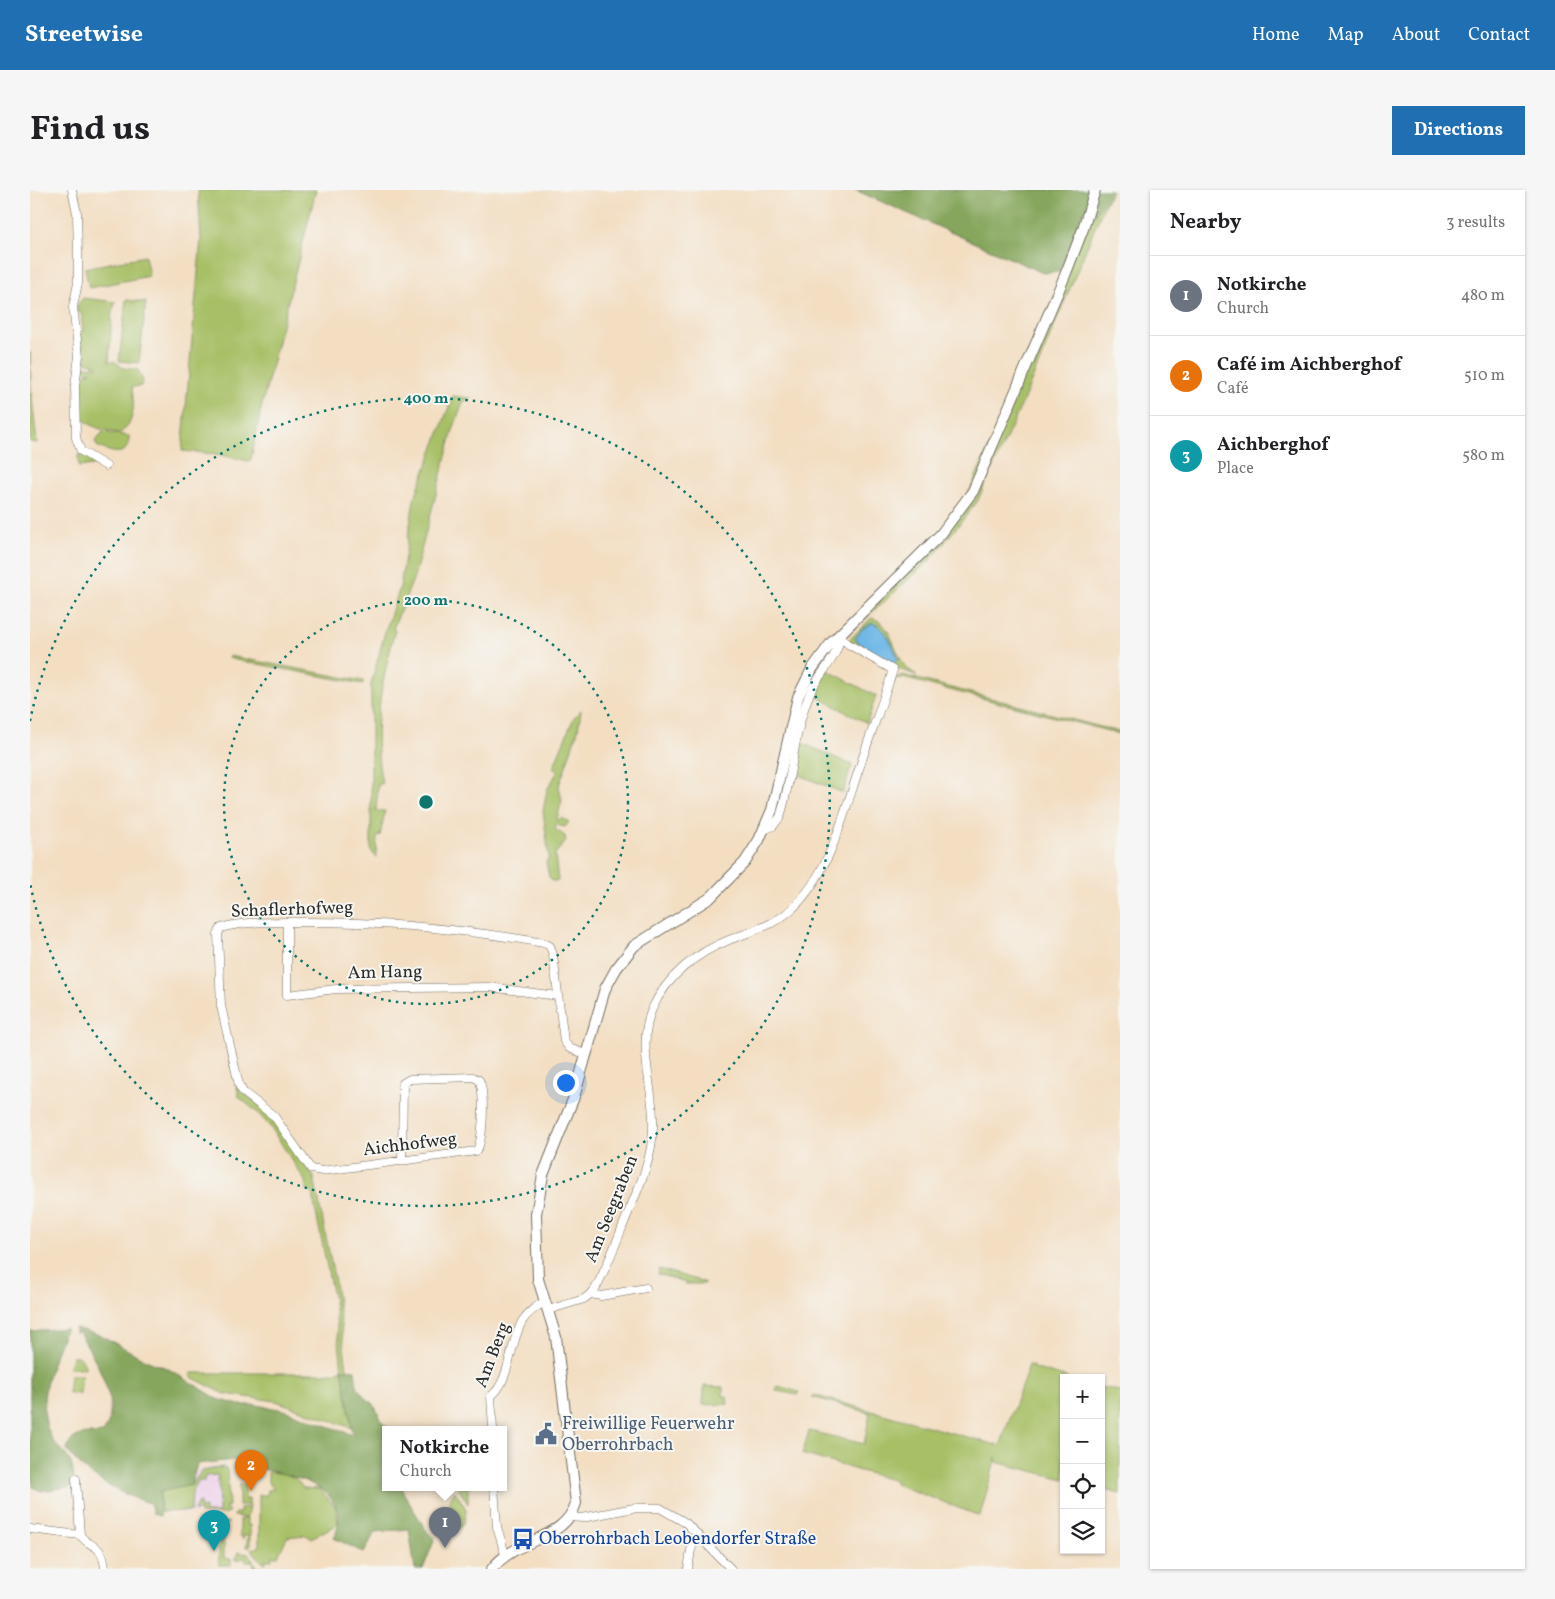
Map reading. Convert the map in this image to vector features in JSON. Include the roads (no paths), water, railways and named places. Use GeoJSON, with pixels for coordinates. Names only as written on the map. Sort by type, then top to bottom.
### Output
{"type":"FeatureCollection","features":[{"type":"Feature","properties":{"kind":"main road"},"geometry":{"type":"LineString","coordinates":[[492,1569],[505,1554],[555,1530],[571,1517],[577,1496],[556,1337],[546,1306],[536,1262],[537,1198],[543,1175],[574,1097],[605,989],[624,957],[644,939],[716,892],[745,862],[764,830],[775,802],[792,721],[803,686],[821,655],[941,534],[973,491],[1066,272],[1083,230],[1095,190]]}},
{"type":"Feature","properties":{"kind":"street"},"geometry":{"type":"LineString","coordinates":[[72,190],[77,213],[78,254],[78,283],[73,307],[79,356],[75,386],[76,438],[81,451],[106,466]]}},
{"type":"Feature","properties":{"kind":"street","name":"Am Seegraben"},"geometry":{"type":"LineString","coordinates":[[591,1294],[611,1255],[651,1151],[653,1110],[646,1064],[647,1026],[660,995],[680,970],[715,946],[766,928],[793,908],[810,888],[823,865],[837,832],[893,670],[848,644],[839,636]]}},
{"type":"Feature","properties":{"kind":"street","name":"Schaflerhofweg"},"geometry":{"type":"LineString","coordinates":[[316,1170],[305,1161],[274,1116],[241,1090],[220,999],[219,929],[287,922],[390,924],[446,928],[541,942],[550,946],[557,996]]}},
{"type":"Feature","properties":{"kind":"street","name":"Am Hang"},"geometry":{"type":"LineString","coordinates":[[287,922],[287,995],[336,989],[489,987],[557,996]]}},
{"type":"Feature","properties":{"kind":"street"},"geometry":{"type":"LineString","coordinates":[[557,996],[565,1044],[570,1049],[585,1054]]}},
{"type":"Feature","properties":{"kind":"street","name":"Aichhofweg"},"geometry":{"type":"LineString","coordinates":[[316,1170],[402,1161],[469,1152],[478,1149],[481,1143],[482,1090],[479,1080],[473,1076],[410,1079],[403,1083],[402,1161]]}},
{"type":"Feature","properties":{"kind":"street"},"geometry":{"type":"LineString","coordinates":[[546,1306],[584,1299],[591,1294],[601,1296],[646,1288]]}},
{"type":"Feature","properties":{"kind":"street","name":"Am Berg"},"geometry":{"type":"LineString","coordinates":[[492,1426],[491,1396],[499,1388],[522,1322],[531,1310],[546,1306]]}},
{"type":"Feature","properties":{"kind":"street"},"geometry":{"type":"LineString","coordinates":[[76,1480],[80,1535]]}},
{"type":"Feature","properties":{"kind":"street"},"geometry":{"type":"LineString","coordinates":[[494,1491],[497,1527],[505,1554]]}},
{"type":"Feature","properties":{"kind":"street"},"geometry":{"type":"LineString","coordinates":[[571,1517],[582,1518],[634,1508],[660,1508],[676,1516],[698,1534],[731,1569]]}},
{"type":"Feature","properties":{"kind":"street"},"geometry":{"type":"LineString","coordinates":[[30,1529],[80,1535],[97,1547],[103,1558],[105,1569]]}},
{"type":"Feature","properties":{"kind":"street"},"geometry":{"type":"LineString","coordinates":[[688,1569],[691,1550],[698,1534]]}},
{"type":"Feature","properties":{"kind":"water"},"geometry":{"type":"Polygon","coordinates":[[[872,623],[885,632],[898,658],[896,662],[880,658],[855,639],[862,629],[872,623]]]}},
{"type":"Feature","properties":{"kind":"place","name":"Freiwillige Feuerwehr Oberrohrbach"},"geometry":{"type":"Point","coordinates":[546,1434]}},
{"type":"Feature","properties":{"kind":"place","name":"Café im Aichberghof"},"geometry":{"type":"Point","coordinates":[251,1491]}},
{"type":"Feature","properties":{"kind":"place","name":"Oberrohrbach Leobendorfer Straße"},"geometry":{"type":"Point","coordinates":[523,1539]}},
{"type":"Feature","properties":{"kind":"place","name":"Notkirche"},"geometry":{"type":"Point","coordinates":[445,1548]}},
{"type":"Feature","properties":{"kind":"place","name":"Aichberghof"},"geometry":{"type":"Point","coordinates":[214,1551]}}]}
